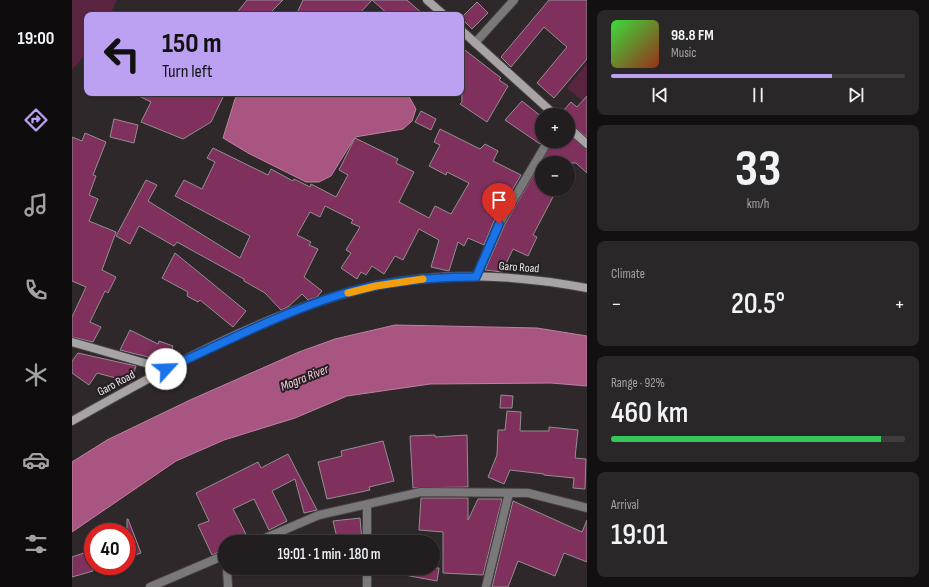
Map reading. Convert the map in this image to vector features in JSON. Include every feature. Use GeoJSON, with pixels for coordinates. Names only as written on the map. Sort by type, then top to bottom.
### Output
{"type":"FeatureCollection","features":[{"type":"Feature","properties":{"kind":"street"},"geometry":{"type":"LineString","coordinates":[[427,0],[441,12]]}},
{"type":"Feature","properties":{"kind":"street"},"geometry":{"type":"LineString","coordinates":[[475,43],[514,0]]}},
{"type":"Feature","properties":{"kind":"street"},"geometry":{"type":"LineString","coordinates":[[464,33],[547,108]]}},
{"type":"Feature","properties":{"kind":"street"},"geometry":{"type":"LineString","coordinates":[[575,133],[587,144]]}},
{"type":"Feature","properties":{"kind":"street"},"geometry":{"type":"LineString","coordinates":[[476,277],[499,224],[544,148]]}},
{"type":"Feature","properties":{"kind":"street","name":"Garo Road"},"geometry":{"type":"LineString","coordinates":[[72,421],[166,369],[250,329],[340,295],[376,286],[410,280],[444,277],[522,278],[587,288]]}},
{"type":"Feature","properties":{"kind":"street"},"geometry":{"type":"LineString","coordinates":[[72,342],[166,369]]}},
{"type":"Feature","properties":{"kind":"street"},"geometry":{"type":"LineString","coordinates":[[272,535],[319,515],[421,492],[528,493],[587,508]]}},
{"type":"Feature","properties":{"kind":"street"},"geometry":{"type":"LineString","coordinates":[[486,587],[509,493]]}},
{"type":"Feature","properties":{"kind":"street"},"geometry":{"type":"LineString","coordinates":[[367,504],[367,535]]}},
{"type":"Feature","properties":{"kind":"street"},"geometry":{"type":"LineString","coordinates":[[150,587],[218,558]]}},
{"type":"Feature","properties":{"kind":"street"},"geometry":{"type":"LineString","coordinates":[[227,575],[228,587]]}},
{"type":"Feature","properties":{"kind":"street"},"geometry":{"type":"LineString","coordinates":[[367,575],[367,587]]}},
{"type":"Feature","properties":{"kind":"shaded area"},"geometry":{"type":"Polygon","coordinates":[[[72,0],[117,0],[111,12],[84,12],[84,56],[72,70],[72,0]]]}},
{"type":"Feature","properties":{"kind":"shaded area"},"geometry":{"type":"Polygon","coordinates":[[[587,63],[587,105],[567,88],[587,63]]]}},
{"type":"Feature","properties":{"kind":"water"},"geometry":{"type":"Polygon","coordinates":[[[236,96],[409,96],[416,109],[412,121],[403,129],[355,137],[331,176],[319,182],[306,182],[248,153],[223,138],[236,96]]]}},
{"type":"Feature","properties":{"kind":"water","name":"Mogra River"},"geometry":{"type":"Polygon","coordinates":[[[395,325],[537,328],[587,336],[587,386],[551,383],[430,384],[347,396],[295,418],[224,440],[176,461],[72,532],[72,462],[107,440],[190,400],[299,352],[335,339],[395,325]]]}},
{"type":"Feature","properties":{"kind":"building"},"geometry":{"type":"Polygon","coordinates":[[[247,0],[283,0],[271,12],[237,12],[247,0]]]}},
{"type":"Feature","properties":{"kind":"building"},"geometry":{"type":"Polygon","coordinates":[[[303,0],[372,0],[361,12],[297,12],[303,0]]]}},
{"type":"Feature","properties":{"kind":"building"},"geometry":{"type":"Polygon","coordinates":[[[372,0],[407,0],[421,12],[386,12],[372,0]]]}},
{"type":"Feature","properties":{"kind":"building"},"geometry":{"type":"Polygon","coordinates":[[[549,0],[587,0],[587,59],[554,98],[537,83],[567,47],[544,27],[511,67],[501,57],[549,0]]]}},
{"type":"Feature","properties":{"kind":"building"},"geometry":{"type":"Polygon","coordinates":[[[477,2],[488,13],[472,29],[464,21],[464,15],[477,2]]]}},
{"type":"Feature","properties":{"kind":"building"},"geometry":{"type":"Polygon","coordinates":[[[464,49],[501,78],[499,80],[508,86],[487,122],[460,104],[462,102],[462,96],[464,96],[464,49]]]}},
{"type":"Feature","properties":{"kind":"building"},"geometry":{"type":"Polygon","coordinates":[[[139,96],[224,96],[211,122],[183,139],[141,122],[151,102],[139,96]]]}},
{"type":"Feature","properties":{"kind":"building"},"geometry":{"type":"Polygon","coordinates":[[[587,96],[587,137],[575,128],[575,108],[566,108],[571,102],[577,107],[587,96]]]}},
{"type":"Feature","properties":{"kind":"building"},"geometry":{"type":"Polygon","coordinates":[[[522,101],[535,111],[535,141],[505,120],[522,101]]]}},
{"type":"Feature","properties":{"kind":"building"},"geometry":{"type":"Polygon","coordinates":[[[421,111],[436,119],[431,130],[415,122],[421,111]]]}},
{"type":"Feature","properties":{"kind":"building"},"geometry":{"type":"Polygon","coordinates":[[[114,119],[138,125],[134,143],[110,137],[114,119]]]}},
{"type":"Feature","properties":{"kind":"building"},"geometry":{"type":"Polygon","coordinates":[[[440,129],[480,149],[485,144],[498,151],[493,161],[521,175],[494,221],[484,245],[468,238],[464,246],[458,242],[449,271],[431,267],[439,240],[419,229],[403,260],[395,256],[384,274],[372,266],[366,275],[361,272],[357,279],[341,268],[351,253],[346,250],[360,227],[351,223],[353,220],[325,206],[320,217],[310,212],[297,235],[311,242],[309,245],[318,249],[304,277],[322,291],[317,297],[308,300],[302,294],[288,307],[281,310],[265,293],[244,281],[244,279],[177,242],[174,246],[139,226],[130,244],[116,236],[146,180],[157,185],[148,201],[240,258],[250,236],[175,196],[184,180],[202,189],[215,162],[207,158],[213,148],[268,175],[271,169],[293,181],[294,179],[310,187],[311,184],[336,197],[348,175],[339,170],[355,138],[398,159],[396,163],[414,172],[399,202],[429,218],[435,206],[451,214],[469,183],[447,172],[446,175],[429,166],[440,145],[434,142],[440,129]]]}},
{"type":"Feature","properties":{"kind":"building"},"geometry":{"type":"Polygon","coordinates":[[[85,133],[106,142],[93,175],[96,176],[89,195],[98,199],[89,221],[116,232],[102,270],[116,277],[108,293],[105,291],[90,322],[101,327],[93,342],[72,337],[72,317],[86,287],[72,281],[72,137],[82,141],[85,133]]]}},
{"type":"Feature","properties":{"kind":"building"},"geometry":{"type":"Polygon","coordinates":[[[575,140],[587,149],[587,173],[575,163],[575,156],[544,156],[549,148],[575,148],[575,140]]]}},
{"type":"Feature","properties":{"kind":"building"},"geometry":{"type":"Polygon","coordinates":[[[535,172],[535,196],[553,196],[533,235],[537,237],[528,256],[513,249],[502,272],[485,270],[504,226],[535,172]]]}},
{"type":"Feature","properties":{"kind":"building"},"geometry":{"type":"Polygon","coordinates":[[[175,253],[246,311],[233,327],[200,300],[198,302],[187,296],[188,292],[162,278],[175,253]]]}},
{"type":"Feature","properties":{"kind":"building"},"geometry":{"type":"Polygon","coordinates":[[[130,330],[158,344],[159,341],[173,346],[168,362],[120,350],[130,330]]]}},
{"type":"Feature","properties":{"kind":"building"},"geometry":{"type":"Polygon","coordinates":[[[78,353],[136,366],[131,382],[97,373],[89,385],[72,373],[72,361],[78,353]]]}},
{"type":"Feature","properties":{"kind":"building"},"geometry":{"type":"Polygon","coordinates":[[[501,395],[513,396],[512,408],[500,408],[501,395]]]}},
{"type":"Feature","properties":{"kind":"building"},"geometry":{"type":"Polygon","coordinates":[[[507,411],[521,412],[520,431],[549,431],[549,427],[578,430],[575,458],[586,459],[585,489],[573,488],[574,478],[544,474],[510,470],[504,484],[488,477],[497,455],[498,430],[505,430],[507,411]]]}},
{"type":"Feature","properties":{"kind":"building"},"geometry":{"type":"Polygon","coordinates":[[[435,435],[435,437],[467,435],[468,487],[413,488],[410,436],[435,435]]]}},
{"type":"Feature","properties":{"kind":"building"},"geometry":{"type":"Polygon","coordinates":[[[383,441],[394,481],[369,487],[370,490],[327,499],[318,462],[342,456],[341,451],[383,441]]]}},
{"type":"Feature","properties":{"kind":"building"},"geometry":{"type":"Polygon","coordinates":[[[288,454],[317,510],[304,513],[295,479],[272,491],[287,521],[269,530],[254,499],[233,509],[246,535],[218,535],[218,552],[212,555],[198,525],[209,521],[196,493],[258,462],[261,468],[288,454]]]}},
{"type":"Feature","properties":{"kind":"building"},"geometry":{"type":"Polygon","coordinates":[[[421,498],[468,498],[468,520],[478,499],[502,499],[483,575],[443,573],[443,532],[419,530],[421,498]]]}},
{"type":"Feature","properties":{"kind":"building"},"geometry":{"type":"Polygon","coordinates":[[[513,501],[582,532],[587,520],[587,562],[564,553],[555,576],[518,561],[508,587],[492,587],[513,501]]]}},
{"type":"Feature","properties":{"kind":"building"},"geometry":{"type":"Polygon","coordinates":[[[360,518],[361,535],[336,535],[333,521],[360,518]]]}},
{"type":"Feature","properties":{"kind":"building"},"geometry":{"type":"Polygon","coordinates":[[[136,540],[141,553],[136,555],[136,540]]]}},
{"type":"Feature","properties":{"kind":"building"},"geometry":{"type":"Polygon","coordinates":[[[84,553],[84,574],[72,577],[72,557],[84,553]]]}},
{"type":"Feature","properties":{"kind":"building"},"geometry":{"type":"Polygon","coordinates":[[[404,575],[438,575],[437,581],[404,575]]]}},
{"type":"Feature","properties":{"kind":"slow traffic"},"geometry":{"type":"LineString","coordinates":[[348,293],[376,286],[423,279]]}},
{"type":"Feature","properties":{"kind":"route"},"geometry":{"type":"LineString","coordinates":[[166,369],[250,329],[323,300],[376,286],[410,280],[444,277],[476,277],[499,224]]}}]}
